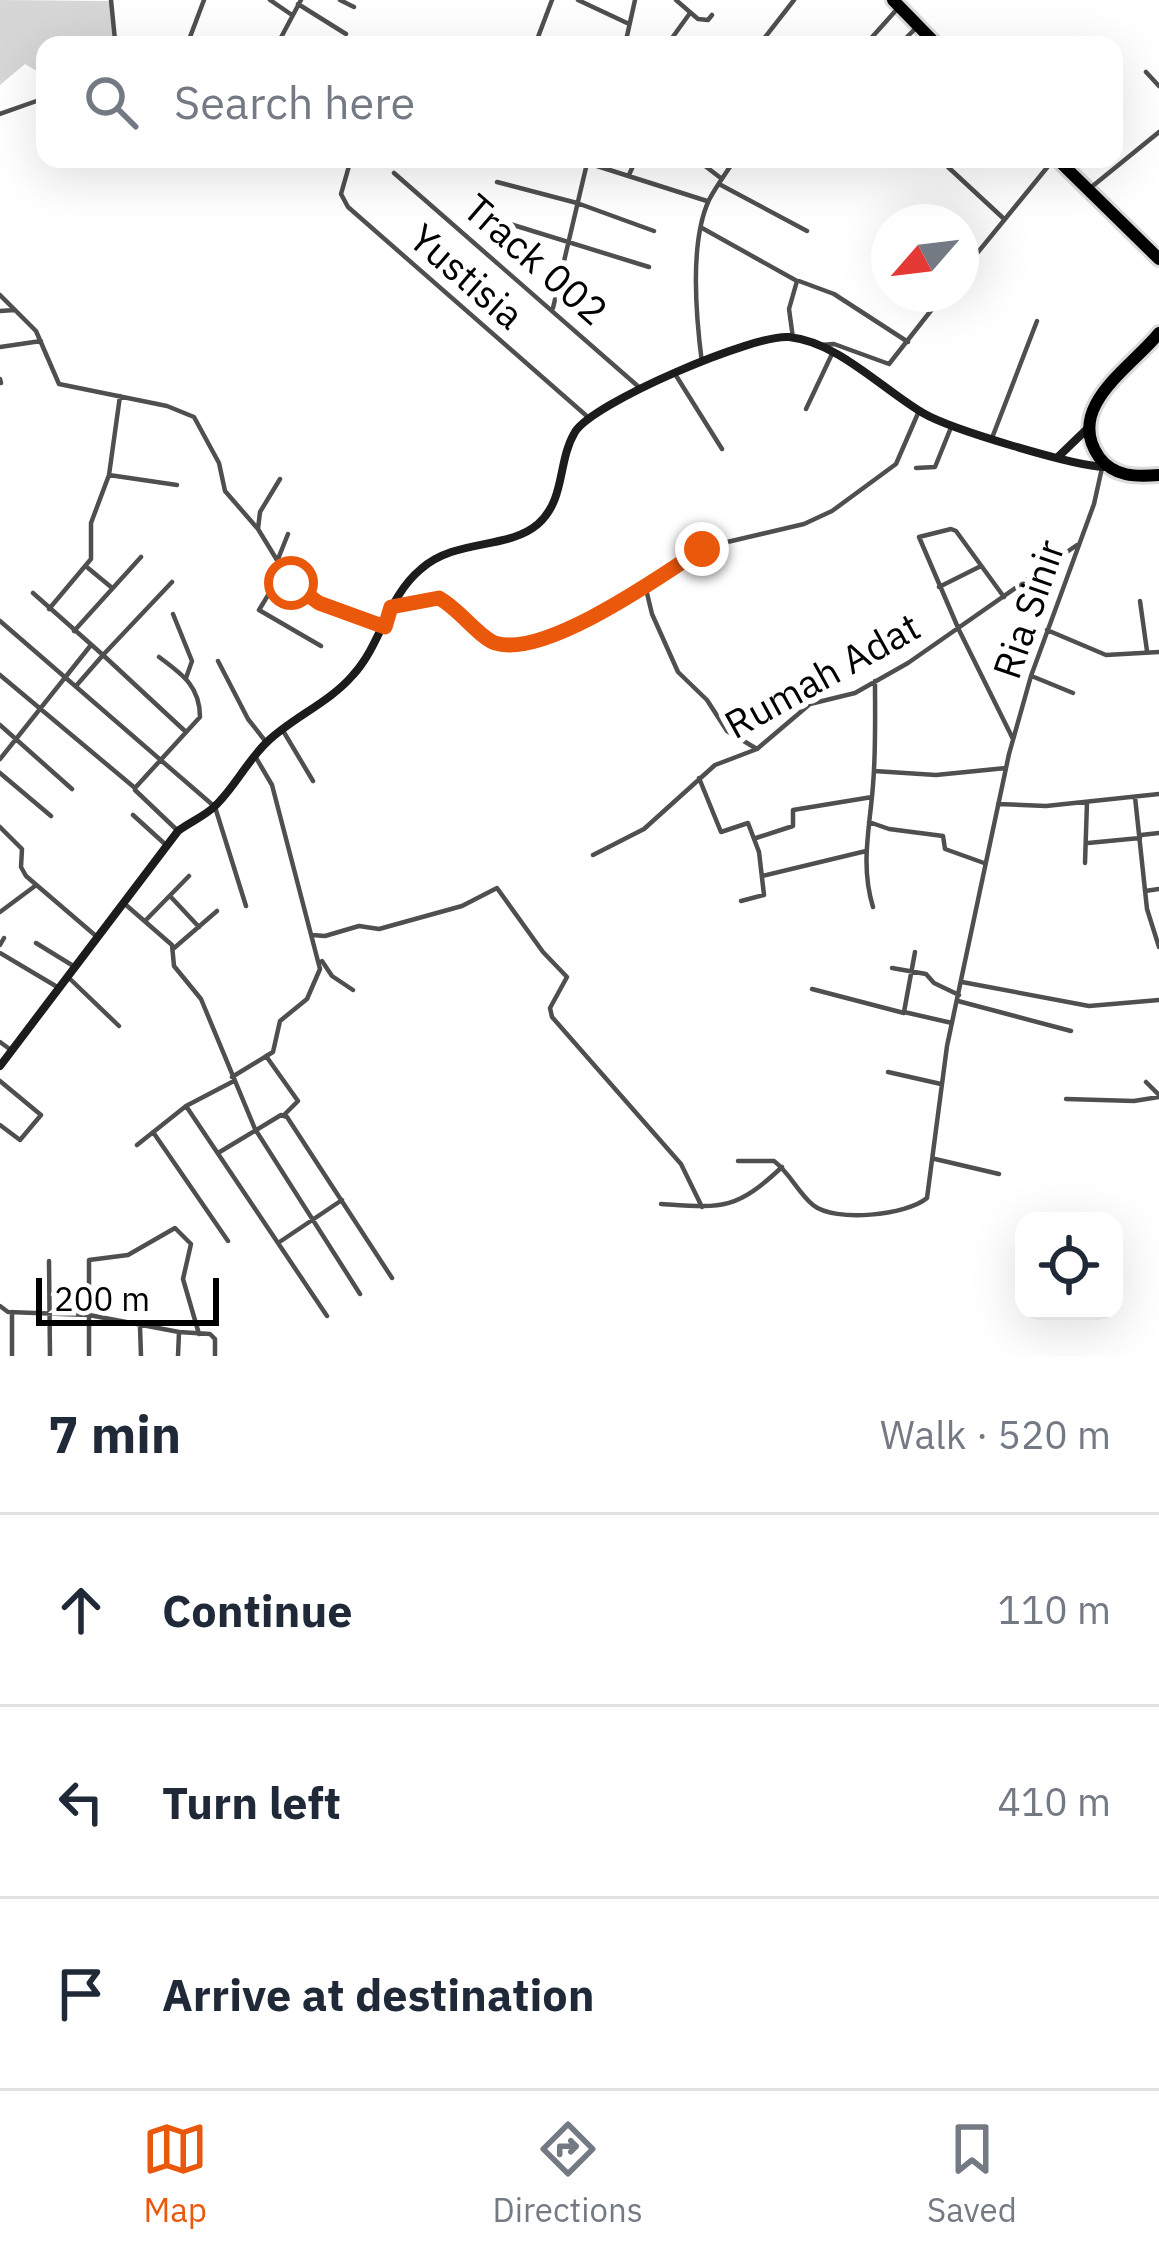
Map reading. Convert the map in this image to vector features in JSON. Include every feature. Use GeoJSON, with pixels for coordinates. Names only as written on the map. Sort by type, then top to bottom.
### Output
{"type":"FeatureCollection","features":[{"type":"Feature","properties":{"kind":"highway"},"geometry":{"type":"LineString","coordinates":[[896,3],[928,36]]}},
{"type":"Feature","properties":{"kind":"highway"},"geometry":{"type":"LineString","coordinates":[[1066,168],[1159,259]]}},
{"type":"Feature","properties":{"kind":"highway"},"geometry":{"type":"LineString","coordinates":[[1159,333],[1103,392],[1088,428],[1105,468],[1127,475],[1159,475]]}},
{"type":"Feature","properties":{"kind":"street"},"geometry":{"type":"LineString","coordinates":[[111,0],[113,36]]}},
{"type":"Feature","properties":{"kind":"street"},"geometry":{"type":"LineString","coordinates":[[190,36],[204,0]]}},
{"type":"Feature","properties":{"kind":"street"},"geometry":{"type":"LineString","coordinates":[[270,0],[292,15]]}},
{"type":"Feature","properties":{"kind":"street"},"geometry":{"type":"LineString","coordinates":[[340,0],[354,7]]}},
{"type":"Feature","properties":{"kind":"street"},"geometry":{"type":"LineString","coordinates":[[539,36],[552,0]]}},
{"type":"Feature","properties":{"kind":"street"},"geometry":{"type":"LineString","coordinates":[[578,0],[628,23]]}},
{"type":"Feature","properties":{"kind":"street"},"geometry":{"type":"LineString","coordinates":[[626,36],[634,0]]}},
{"type":"Feature","properties":{"kind":"street"},"geometry":{"type":"LineString","coordinates":[[676,0],[706,20],[712,15]]}},
{"type":"Feature","properties":{"kind":"street"},"geometry":{"type":"LineString","coordinates":[[766,36],[794,0]]}},
{"type":"Feature","properties":{"kind":"street"},"geometry":{"type":"LineString","coordinates":[[282,36],[300,2],[346,34]]}},
{"type":"Feature","properties":{"kind":"street"},"geometry":{"type":"LineString","coordinates":[[872,36],[896,3]]}},
{"type":"Feature","properties":{"kind":"street"},"geometry":{"type":"LineString","coordinates":[[673,36],[690,13]]}},
{"type":"Feature","properties":{"kind":"street"},"geometry":{"type":"LineString","coordinates":[[908,36],[918,26]]}},
{"type":"Feature","properties":{"kind":"street"},"geometry":{"type":"LineString","coordinates":[[1146,72],[1159,86]]}},
{"type":"Feature","properties":{"kind":"street"},"geometry":{"type":"LineString","coordinates":[[0,115],[36,101]]}},
{"type":"Feature","properties":{"kind":"street"},"geometry":{"type":"LineString","coordinates":[[1123,161],[1159,132]]}},
{"type":"Feature","properties":{"kind":"street","name":"Yustisia"},"geometry":{"type":"LineString","coordinates":[[348,168],[341,194],[348,207],[589,418]]}},
{"type":"Feature","properties":{"kind":"street"},"geometry":{"type":"LineString","coordinates":[[554,308],[585,168]]}},
{"type":"Feature","properties":{"kind":"street"},"geometry":{"type":"LineString","coordinates":[[608,168],[709,201]]}},
{"type":"Feature","properties":{"kind":"street"},"geometry":{"type":"LineString","coordinates":[[629,175],[632,168]]}},
{"type":"Feature","properties":{"kind":"street"},"geometry":{"type":"LineString","coordinates":[[706,168],[721,182],[807,231]]}},
{"type":"Feature","properties":{"kind":"street"},"geometry":{"type":"LineString","coordinates":[[702,363],[697,311],[701,228],[709,201],[730,168]]}},
{"type":"Feature","properties":{"kind":"street"},"geometry":{"type":"LineString","coordinates":[[949,168],[1003,218]]}},
{"type":"Feature","properties":{"kind":"street"},"geometry":{"type":"LineString","coordinates":[[979,249],[1048,168]]}},
{"type":"Feature","properties":{"kind":"street"},"geometry":{"type":"LineString","coordinates":[[1089,189],[1115,168]]}},
{"type":"Feature","properties":{"kind":"street","name":"Track 002"},"geometry":{"type":"LineString","coordinates":[[394,173],[554,308],[640,388]]}},
{"type":"Feature","properties":{"kind":"street"},"geometry":{"type":"LineString","coordinates":[[497,182],[577,203],[653,231]]}},
{"type":"Feature","properties":{"kind":"street"},"geometry":{"type":"LineString","coordinates":[[510,224],[649,267]]}},
{"type":"Feature","properties":{"kind":"street"},"geometry":{"type":"LineString","coordinates":[[701,228],[794,279],[833,294],[908,343]]}},
{"type":"Feature","properties":{"kind":"street"},"geometry":{"type":"LineString","coordinates":[[794,279],[797,284],[789,309],[794,338]]}},
{"type":"Feature","properties":{"kind":"street"},"geometry":{"type":"LineString","coordinates":[[0,295],[32,327],[59,384],[167,406],[194,417],[219,464],[223,485],[258,529],[291,583],[307,598],[385,627]]}},
{"type":"Feature","properties":{"kind":"street"},"geometry":{"type":"LineString","coordinates":[[0,311],[14,310]]}},
{"type":"Feature","properties":{"kind":"street"},"geometry":{"type":"LineString","coordinates":[[817,346],[834,344],[889,364],[931,312]]}},
{"type":"Feature","properties":{"kind":"street"},"geometry":{"type":"LineString","coordinates":[[992,437],[1036,321]]}},
{"type":"Feature","properties":{"kind":"street"},"geometry":{"type":"LineString","coordinates":[[26,343],[32,338],[32,327]]}},
{"type":"Feature","properties":{"kind":"street"},"geometry":{"type":"LineString","coordinates":[[0,1066],[178,831],[215,807],[266,742],[361,666],[385,627],[391,607],[416,572],[462,546],[519,534],[540,522],[557,494],[574,434],[589,418],[640,388],[770,339],[794,338],[832,354],[919,411],[952,425],[1105,468]]}},
{"type":"Feature","properties":{"kind":"street"},"geometry":{"type":"LineString","coordinates":[[0,347],[41,341]]}},
{"type":"Feature","properties":{"kind":"street"},"geometry":{"type":"LineString","coordinates":[[806,409],[832,354]]}},
{"type":"Feature","properties":{"kind":"street"},"geometry":{"type":"LineString","coordinates":[[675,374],[722,449]]}},
{"type":"Feature","properties":{"kind":"street"},"geometry":{"type":"LineString","coordinates":[[49,609],[88,568],[94,551],[94,508],[109,475],[120,396]]}},
{"type":"Feature","properties":{"kind":"street"},"geometry":{"type":"LineString","coordinates":[[391,607],[439,598],[472,622],[481,636],[497,644],[536,643],[646,589],[706,547],[828,514],[896,464],[919,411]]}},
{"type":"Feature","properties":{"kind":"street"},"geometry":{"type":"LineString","coordinates":[[916,468],[935,467],[952,425]]}},
{"type":"Feature","properties":{"kind":"street"},"geometry":{"type":"LineString","coordinates":[[1058,457],[1088,428]]}},
{"type":"Feature","properties":{"kind":"street","name":"Ria Sinir"},"geometry":{"type":"LineString","coordinates":[[935,1159],[952,1024],[1013,739],[1105,468]]}},
{"type":"Feature","properties":{"kind":"street"},"geometry":{"type":"LineString","coordinates":[[109,475],[177,485]]}},
{"type":"Feature","properties":{"kind":"street"},"geometry":{"type":"LineString","coordinates":[[258,529],[260,512],[280,479]]}},
{"type":"Feature","properties":{"kind":"street"},"geometry":{"type":"LineString","coordinates":[[1004,597],[963,538],[950,529],[918,538],[1013,739]]}},
{"type":"Feature","properties":{"kind":"street"},"geometry":{"type":"LineString","coordinates":[[278,559],[289,534]]}},
{"type":"Feature","properties":{"kind":"street","name":"Rumah Adat"},"geometry":{"type":"LineString","coordinates":[[593,855],[644,829],[699,778],[731,756],[757,749],[814,701],[855,693],[958,630],[1079,543]]}},
{"type":"Feature","properties":{"kind":"street"},"geometry":{"type":"LineString","coordinates":[[74,632],[141,557]]}},
{"type":"Feature","properties":{"kind":"street"},"geometry":{"type":"LineString","coordinates":[[939,587],[981,566]]}},
{"type":"Feature","properties":{"kind":"street"},"geometry":{"type":"LineString","coordinates":[[88,568],[112,589]]}},
{"type":"Feature","properties":{"kind":"street"},"geometry":{"type":"LineString","coordinates":[[284,569],[260,610],[321,646]]}},
{"type":"Feature","properties":{"kind":"street"},"geometry":{"type":"LineString","coordinates":[[76,686],[172,582]]}},
{"type":"Feature","properties":{"kind":"street"},"geometry":{"type":"LineString","coordinates":[[646,589],[678,672],[707,700],[729,734],[757,749]]}},
{"type":"Feature","properties":{"kind":"street"},"geometry":{"type":"LineString","coordinates":[[33,593],[186,732]]}},
{"type":"Feature","properties":{"kind":"street"},"geometry":{"type":"LineString","coordinates":[[1140,601],[1147,651]]}},
{"type":"Feature","properties":{"kind":"street"},"geometry":{"type":"LineString","coordinates":[[173,614],[192,661],[187,678]]}},
{"type":"Feature","properties":{"kind":"street"},"geometry":{"type":"LineString","coordinates":[[0,620],[215,807],[246,907]]}},
{"type":"Feature","properties":{"kind":"street"},"geometry":{"type":"LineString","coordinates":[[1047,630],[1113,656],[1159,652]]}},
{"type":"Feature","properties":{"kind":"street"},"geometry":{"type":"LineString","coordinates":[[0,759],[91,645]]}},
{"type":"Feature","properties":{"kind":"street"},"geometry":{"type":"LineString","coordinates":[[135,788],[201,711],[187,678],[159,657]]}},
{"type":"Feature","properties":{"kind":"street"},"geometry":{"type":"LineString","coordinates":[[218,662],[244,713],[266,742]]}},
{"type":"Feature","properties":{"kind":"street"},"geometry":{"type":"LineString","coordinates":[[0,675],[135,788],[178,831]]}},
{"type":"Feature","properties":{"kind":"street"},"geometry":{"type":"LineString","coordinates":[[1031,676],[1072,693]]}},
{"type":"Feature","properties":{"kind":"street"},"geometry":{"type":"LineString","coordinates":[[873,907],[866,886],[866,851],[874,771],[875,680]]}},
{"type":"Feature","properties":{"kind":"street"},"geometry":{"type":"LineString","coordinates":[[0,725],[72,789]]}},
{"type":"Feature","properties":{"kind":"street"},"geometry":{"type":"LineString","coordinates":[[282,729],[314,781]]}},
{"type":"Feature","properties":{"kind":"street"},"geometry":{"type":"LineString","coordinates":[[137,1144],[186,1106],[266,1056],[277,1044],[280,1021],[303,1004],[316,984],[318,956],[272,785],[255,755]]}},
{"type":"Feature","properties":{"kind":"street"},"geometry":{"type":"LineString","coordinates":[[874,771],[936,775],[1006,768]]}},
{"type":"Feature","properties":{"kind":"street"},"geometry":{"type":"LineString","coordinates":[[0,773],[51,816]]}},
{"type":"Feature","properties":{"kind":"street"},"geometry":{"type":"LineString","coordinates":[[699,778],[721,832],[748,824],[756,838],[763,896],[741,901]]}},
{"type":"Feature","properties":{"kind":"street"},"geometry":{"type":"LineString","coordinates":[[998,804],[1046,806],[1159,794]]}},
{"type":"Feature","properties":{"kind":"street"},"geometry":{"type":"LineString","coordinates":[[756,838],[793,826],[791,812],[795,809],[872,796]]}},
{"type":"Feature","properties":{"kind":"street"},"geometry":{"type":"LineString","coordinates":[[1135,796],[1145,891],[1159,947]]}},
{"type":"Feature","properties":{"kind":"street"},"geometry":{"type":"LineString","coordinates":[[1085,863],[1088,802]]}},
{"type":"Feature","properties":{"kind":"street"},"geometry":{"type":"LineString","coordinates":[[133,814],[166,845]]}},
{"type":"Feature","properties":{"kind":"street"},"geometry":{"type":"LineString","coordinates":[[869,822],[945,836],[945,849],[986,863]]}},
{"type":"Feature","properties":{"kind":"street"},"geometry":{"type":"LineString","coordinates":[[0,827],[22,849],[22,869],[35,886],[96,936]]}},
{"type":"Feature","properties":{"kind":"street"},"geometry":{"type":"LineString","coordinates":[[1088,843],[1159,833]]}},
{"type":"Feature","properties":{"kind":"street"},"geometry":{"type":"LineString","coordinates":[[762,876],[866,851]]}},
{"type":"Feature","properties":{"kind":"street"},"geometry":{"type":"LineString","coordinates":[[145,921],[189,876]]}},
{"type":"Feature","properties":{"kind":"street"},"geometry":{"type":"LineString","coordinates":[[0,912],[35,886]]}},
{"type":"Feature","properties":{"kind":"street"},"geometry":{"type":"LineString","coordinates":[[312,935],[359,926],[379,929],[500,889],[543,952],[568,977],[550,1008],[552,1017],[681,1164],[702,1207]]}},
{"type":"Feature","properties":{"kind":"street"},"geometry":{"type":"LineString","coordinates":[[1145,891],[1159,889]]}},
{"type":"Feature","properties":{"kind":"street"},"geometry":{"type":"LineString","coordinates":[[170,896],[199,927]]}},
{"type":"Feature","properties":{"kind":"street"},"geometry":{"type":"LineString","coordinates":[[121,902],[173,949]]}},
{"type":"Feature","properties":{"kind":"street"},"geometry":{"type":"LineString","coordinates":[[218,911],[173,949],[172,962],[201,999],[255,1129],[360,1294]]}},
{"type":"Feature","properties":{"kind":"street"},"geometry":{"type":"LineString","coordinates":[[36,943],[75,967]]}},
{"type":"Feature","properties":{"kind":"street"},"geometry":{"type":"LineString","coordinates":[[1,945],[59,988]]}},
{"type":"Feature","properties":{"kind":"street"},"geometry":{"type":"LineString","coordinates":[[904,1013],[915,952]]}},
{"type":"Feature","properties":{"kind":"street"},"geometry":{"type":"LineString","coordinates":[[318,956],[332,976],[353,990]]}},
{"type":"Feature","properties":{"kind":"street"},"geometry":{"type":"LineString","coordinates":[[892,968],[928,975],[958,998],[1071,1031]]}},
{"type":"Feature","properties":{"kind":"street"},"geometry":{"type":"LineString","coordinates":[[68,976],[118,1027]]}},
{"type":"Feature","properties":{"kind":"street"},"geometry":{"type":"LineString","coordinates":[[962,982],[1089,1006],[1159,1000]]}},
{"type":"Feature","properties":{"kind":"street"},"geometry":{"type":"LineString","coordinates":[[812,989],[952,1024]]}},
{"type":"Feature","properties":{"kind":"street"},"geometry":{"type":"LineString","coordinates":[[0,1042],[11,1050]]}},
{"type":"Feature","properties":{"kind":"street"},"geometry":{"type":"LineString","coordinates":[[218,1153],[284,1115],[298,1100],[266,1056]]}},
{"type":"Feature","properties":{"kind":"street"},"geometry":{"type":"LineString","coordinates":[[888,1072],[941,1084]]}},
{"type":"Feature","properties":{"kind":"street"},"geometry":{"type":"LineString","coordinates":[[0,1081],[41,1115],[20,1140],[0,1125]]}},
{"type":"Feature","properties":{"kind":"street"},"geometry":{"type":"LineString","coordinates":[[1145,1082],[1159,1096]]}},
{"type":"Feature","properties":{"kind":"street"},"geometry":{"type":"LineString","coordinates":[[1066,1100],[1134,1101],[1159,1096]]}},
{"type":"Feature","properties":{"kind":"street"},"geometry":{"type":"LineString","coordinates":[[186,1106],[327,1316]]}},
{"type":"Feature","properties":{"kind":"street"},"geometry":{"type":"LineString","coordinates":[[284,1115],[392,1278]]}},
{"type":"Feature","properties":{"kind":"street"},"geometry":{"type":"LineString","coordinates":[[153,1132],[228,1240]]}},
{"type":"Feature","properties":{"kind":"street"},"geometry":{"type":"LineString","coordinates":[[738,1160],[769,1158],[819,1209],[874,1214],[925,1201],[935,1159],[999,1174]]}},
{"type":"Feature","properties":{"kind":"street"},"geometry":{"type":"LineString","coordinates":[[661,1204],[733,1204],[782,1167]]}},
{"type":"Feature","properties":{"kind":"street"},"geometry":{"type":"LineString","coordinates":[[278,1243],[342,1200]]}},
{"type":"Feature","properties":{"kind":"street"},"geometry":{"type":"LineString","coordinates":[[89,1356],[89,1260],[122,1257],[177,1228],[191,1244],[183,1279],[199,1334]]}},
{"type":"Feature","properties":{"kind":"street"},"geometry":{"type":"LineString","coordinates":[[50,1261],[50,1356]]}},
{"type":"Feature","properties":{"kind":"street"},"geometry":{"type":"LineString","coordinates":[[0,1306],[12,1312],[89,1315],[213,1336],[215,1356]]}},
{"type":"Feature","properties":{"kind":"street"},"geometry":{"type":"LineString","coordinates":[[12,1312],[12,1356]]}},
{"type":"Feature","properties":{"kind":"street"},"geometry":{"type":"LineString","coordinates":[[140,1323],[141,1356]]}},
{"type":"Feature","properties":{"kind":"street"},"geometry":{"type":"LineString","coordinates":[[178,1356],[179,1332]]}},
{"type":"Feature","properties":{"kind":"shaded area"},"geometry":{"type":"Polygon","coordinates":[[[0,0],[110,1],[113,36],[36,36],[36,71],[25,64],[0,85],[0,0]]]}},
{"type":"Feature","properties":{"kind":"route"},"geometry":{"type":"LineString","coordinates":[[291,583],[307,598],[385,627],[391,607],[439,598],[492,642],[527,645],[646,589],[702,549]]}}]}
